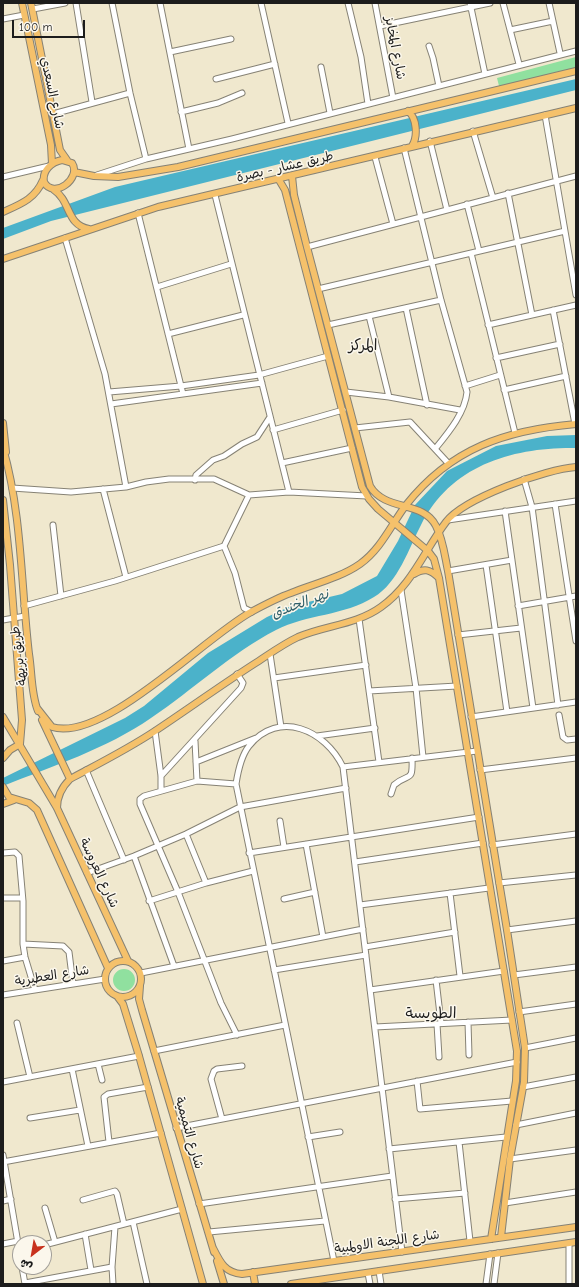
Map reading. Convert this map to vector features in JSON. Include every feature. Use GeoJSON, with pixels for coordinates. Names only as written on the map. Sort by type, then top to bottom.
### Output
{"type":"FeatureCollection","features":[{"type":"Feature","properties":{"kind":"main road","name":"شارع السعدي"},"geometry":{"type":"LineString","coordinates":[[22,3],[52,145],[51,165]]}},
{"type":"Feature","properties":{"kind":"main road","name":"شارع السعدي"},"geometry":{"type":"LineString","coordinates":[[32,6],[60,150],[67,160]]}},
{"type":"Feature","properties":{"kind":"main road"},"geometry":{"type":"LineString","coordinates":[[74,172],[94,176],[118,178],[178,167],[576,71]]}},
{"type":"Feature","properties":{"kind":"main road","name":"طريق عشار - بصرة"},"geometry":{"type":"LineString","coordinates":[[3,259],[138,212],[374,157],[430,141],[576,108]]}},
{"type":"Feature","properties":{"kind":"main road"},"geometry":{"type":"LineString","coordinates":[[408,111],[412,116],[416,134],[412,146]]}},
{"type":"Feature","properties":{"kind":"main road"},"geometry":{"type":"LineString","coordinates":[[3,212],[28,200],[37,191],[44,175],[51,165],[62,160],[67,160],[73,165],[74,172],[67,184],[54,190]]}},
{"type":"Feature","properties":{"kind":"main road"},"geometry":{"type":"LineString","coordinates":[[292,176],[294,195],[307,247],[373,491],[385,501],[409,507],[432,520],[438,533],[448,571],[476,751],[508,933],[525,1048],[524,1084],[510,1159],[501,1237]]}},
{"type":"Feature","properties":{"kind":"main road"},"geometry":{"type":"LineString","coordinates":[[43,180],[47,187],[54,190],[66,202],[70,216],[80,227],[89,229]]}},
{"type":"Feature","properties":{"kind":"main road"},"geometry":{"type":"LineString","coordinates":[[279,180],[285,190],[362,487],[367,496],[378,509],[428,551],[434,559],[438,578],[479,817],[489,888],[512,1020],[517,1062],[516,1081],[506,1137],[492,1239]]}},
{"type":"Feature","properties":{"kind":"main road"},"geometry":{"type":"LineString","coordinates":[[328,356],[335,354]]}},
{"type":"Feature","properties":{"kind":"main road"},"geometry":{"type":"LineString","coordinates":[[3,424],[6,447],[5,456]]}},
{"type":"Feature","properties":{"kind":"main road"},"geometry":{"type":"LineString","coordinates":[[37,708],[47,723],[58,729],[71,728],[94,720],[133,700],[201,647],[252,612],[289,593],[335,576],[358,565],[377,549],[394,521],[409,507],[423,485],[448,463],[479,445],[515,433],[576,424]]}},
{"type":"Feature","properties":{"kind":"main road"},"geometry":{"type":"LineString","coordinates":[[348,433],[356,430]]}},
{"type":"Feature","properties":{"kind":"main road","name":"طريق بريهة"},"geometry":{"type":"LineString","coordinates":[[3,448],[12,488],[25,616],[37,708],[50,739],[70,779]]}},
{"type":"Feature","properties":{"kind":"main road"},"geometry":{"type":"LineString","coordinates":[[57,808],[57,801],[61,789],[70,779],[155,731],[237,674],[298,637],[359,619],[382,607],[401,590],[447,520],[482,497],[524,479],[576,467]]}},
{"type":"Feature","properties":{"kind":"main road","name":"طريق بريهة"},"geometry":{"type":"LineString","coordinates":[[3,500],[22,720],[20,744]]}},
{"type":"Feature","properties":{"kind":"main road"},"geometry":{"type":"LineString","coordinates":[[411,576],[423,569],[430,570],[438,578]]}},
{"type":"Feature","properties":{"kind":"main road","name":"شارع العروسة"},"geometry":{"type":"LineString","coordinates":[[3,716],[57,808],[128,961]]}},
{"type":"Feature","properties":{"kind":"main road"},"geometry":{"type":"LineString","coordinates":[[3,758],[10,750],[20,744]]}},
{"type":"Feature","properties":{"kind":"main road"},"geometry":{"type":"LineString","coordinates":[[3,787],[6,794],[14,800],[29,803],[37,810],[108,968],[105,979],[108,988],[117,996],[122,998],[132,995],[140,986],[141,973],[134,964],[128,961],[117,962],[108,968]]}},
{"type":"Feature","properties":{"kind":"main road"},"geometry":{"type":"LineString","coordinates":[[3,804],[14,800]]}},
{"type":"Feature","properties":{"kind":"main road"},"geometry":{"type":"LineString","coordinates":[[498,937],[508,933]]}},
{"type":"Feature","properties":{"kind":"main road","name":"شارع التميمية"},"geometry":{"type":"LineString","coordinates":[[140,986],[139,999],[176,1128],[224,1284]]}},
{"type":"Feature","properties":{"kind":"main road","name":"شارع التميمية"},"geometry":{"type":"LineString","coordinates":[[117,996],[123,1004],[139,1056],[203,1284]]}},
{"type":"Feature","properties":{"kind":"main road"},"geometry":{"type":"LineString","coordinates":[[516,1081],[524,1084]]}},
{"type":"Feature","properties":{"kind":"main road","name":"شارع اللجنة الاولمبية"},"geometry":{"type":"LineString","coordinates":[[213,1248],[221,1263],[228,1270],[237,1274],[576,1227]]}},
{"type":"Feature","properties":{"kind":"main road","name":"شارع اللجنة الاولمبية"},"geometry":{"type":"LineString","coordinates":[[291,1284],[573,1242]]}},
{"type":"Feature","properties":{"kind":"main road"},"geometry":{"type":"LineString","coordinates":[[253,1272],[255,1284]]}},
{"type":"Feature","properties":{"kind":"street"},"geometry":{"type":"LineString","coordinates":[[32,6],[65,3]]}},
{"type":"Feature","properties":{"kind":"street"},"geometry":{"type":"LineString","coordinates":[[76,3],[92,102]]}},
{"type":"Feature","properties":{"kind":"street"},"geometry":{"type":"LineString","coordinates":[[112,3],[130,93],[146,159]]}},
{"type":"Feature","properties":{"kind":"street"},"geometry":{"type":"LineString","coordinates":[[160,3],[188,149]]}},
{"type":"Feature","properties":{"kind":"street"},"geometry":{"type":"LineString","coordinates":[[261,3],[288,124]]}},
{"type":"Feature","properties":{"kind":"street"},"geometry":{"type":"LineString","coordinates":[[348,3],[361,57],[368,104]]}},
{"type":"Feature","properties":{"kind":"street","name":"شارع المخابز"},"geometry":{"type":"LineString","coordinates":[[375,3],[393,98]]}},
{"type":"Feature","properties":{"kind":"street"},"geometry":{"type":"LineString","coordinates":[[380,26],[470,5],[490,3]]}},
{"type":"Feature","properties":{"kind":"street"},"geometry":{"type":"LineString","coordinates":[[503,3],[519,64]]}},
{"type":"Feature","properties":{"kind":"street"},"geometry":{"type":"LineString","coordinates":[[549,3],[560,54]]}},
{"type":"Feature","properties":{"kind":"street"},"geometry":{"type":"LineString","coordinates":[[470,5],[485,74]]}},
{"type":"Feature","properties":{"kind":"street"},"geometry":{"type":"LineString","coordinates":[[3,19],[24,15]]}},
{"type":"Feature","properties":{"kind":"street"},"geometry":{"type":"LineString","coordinates":[[510,30],[553,21]]}},
{"type":"Feature","properties":{"kind":"street"},"geometry":{"type":"LineString","coordinates":[[170,52],[232,39]]}},
{"type":"Feature","properties":{"kind":"street"},"geometry":{"type":"LineString","coordinates":[[429,46],[439,86]]}},
{"type":"Feature","properties":{"kind":"street"},"geometry":{"type":"LineString","coordinates":[[94,176],[146,159],[393,98],[519,64],[576,51]]}},
{"type":"Feature","properties":{"kind":"street"},"geometry":{"type":"LineString","coordinates":[[216,79],[275,64]]}},
{"type":"Feature","properties":{"kind":"street"},"geometry":{"type":"LineString","coordinates":[[320,67],[330,113]]}},
{"type":"Feature","properties":{"kind":"street"},"geometry":{"type":"LineString","coordinates":[[53,114],[92,102],[130,93]]}},
{"type":"Feature","properties":{"kind":"street"},"geometry":{"type":"LineString","coordinates":[[182,112],[218,103],[242,93]]}},
{"type":"Feature","properties":{"kind":"street"},"geometry":{"type":"LineString","coordinates":[[545,115],[576,295]]}},
{"type":"Feature","properties":{"kind":"street"},"geometry":{"type":"LineString","coordinates":[[473,131],[493,198]]}},
{"type":"Feature","properties":{"kind":"street"},"geometry":{"type":"LineString","coordinates":[[430,141],[447,210]]}},
{"type":"Feature","properties":{"kind":"street"},"geometry":{"type":"LineString","coordinates":[[404,148],[441,300],[465,386],[466,397],[460,410],[449,432],[435,449]]}},
{"type":"Feature","properties":{"kind":"street"},"geometry":{"type":"LineString","coordinates":[[374,157],[393,224]]}},
{"type":"Feature","properties":{"kind":"street"},"geometry":{"type":"LineString","coordinates":[[4,176],[51,165]]}},
{"type":"Feature","properties":{"kind":"street"},"geometry":{"type":"LineString","coordinates":[[307,247],[576,176]]}},
{"type":"Feature","properties":{"kind":"street"},"geometry":{"type":"LineString","coordinates":[[215,194],[243,315],[262,383],[289,492]]}},
{"type":"Feature","properties":{"kind":"street"},"geometry":{"type":"LineString","coordinates":[[508,194],[532,315]]}},
{"type":"Feature","properties":{"kind":"street"},"geometry":{"type":"LineString","coordinates":[[467,204],[479,251]]}},
{"type":"Feature","properties":{"kind":"street"},"geometry":{"type":"LineString","coordinates":[[138,212],[183,394]]}},
{"type":"Feature","properties":{"kind":"street"},"geometry":{"type":"LineString","coordinates":[[318,289],[565,231]]}},
{"type":"Feature","properties":{"kind":"street"},"geometry":{"type":"LineString","coordinates":[[65,238],[111,404],[126,487]]}},
{"type":"Feature","properties":{"kind":"street"},"geometry":{"type":"LineString","coordinates":[[471,253],[515,433]]}},
{"type":"Feature","properties":{"kind":"street"},"geometry":{"type":"LineString","coordinates":[[157,287],[231,264]]}},
{"type":"Feature","properties":{"kind":"street"},"geometry":{"type":"LineString","coordinates":[[328,325],[441,300]]}},
{"type":"Feature","properties":{"kind":"street"},"geometry":{"type":"LineString","coordinates":[[488,325],[576,305]]}},
{"type":"Feature","properties":{"kind":"street"},"geometry":{"type":"LineString","coordinates":[[406,308],[427,405]]}},
{"type":"Feature","properties":{"kind":"street"},"geometry":{"type":"LineString","coordinates":[[553,310],[576,424]]}},
{"type":"Feature","properties":{"kind":"street"},"geometry":{"type":"LineString","coordinates":[[168,334],[243,315]]}},
{"type":"Feature","properties":{"kind":"street"},"geometry":{"type":"LineString","coordinates":[[369,316],[389,397]]}},
{"type":"Feature","properties":{"kind":"street"},"geometry":{"type":"LineString","coordinates":[[496,358],[560,344]]}},
{"type":"Feature","properties":{"kind":"street"},"geometry":{"type":"LineString","coordinates":[[108,392],[181,386],[259,375],[328,356]]}},
{"type":"Feature","properties":{"kind":"street"},"geometry":{"type":"LineString","coordinates":[[465,386],[500,375]]}},
{"type":"Feature","properties":{"kind":"street"},"geometry":{"type":"LineString","coordinates":[[504,390],[566,376]]}},
{"type":"Feature","properties":{"kind":"street"},"geometry":{"type":"LineString","coordinates":[[111,404],[262,383]]}},
{"type":"Feature","properties":{"kind":"street"},"geometry":{"type":"LineString","coordinates":[[346,392],[389,397],[460,410]]}},
{"type":"Feature","properties":{"kind":"street"},"geometry":{"type":"LineString","coordinates":[[273,430],[343,410]]}},
{"type":"Feature","properties":{"kind":"street"},"geometry":{"type":"LineString","coordinates":[[195,480],[196,475],[213,460],[224,456],[242,444],[257,437],[270,417]]}},
{"type":"Feature","properties":{"kind":"street"},"geometry":{"type":"LineString","coordinates":[[356,430],[410,422],[448,463]]}},
{"type":"Feature","properties":{"kind":"street"},"geometry":{"type":"LineString","coordinates":[[282,463],[352,448]]}},
{"type":"Feature","properties":{"kind":"street"},"geometry":{"type":"LineString","coordinates":[[12,488],[71,492],[126,487],[146,482],[170,479],[214,479],[249,495],[289,492],[367,496]]}},
{"type":"Feature","properties":{"kind":"street"},"geometry":{"type":"LineString","coordinates":[[524,479],[532,507],[558,704]]}},
{"type":"Feature","properties":{"kind":"street"},"geometry":{"type":"LineString","coordinates":[[104,489],[126,578]]}},
{"type":"Feature","properties":{"kind":"street"},"geometry":{"type":"LineString","coordinates":[[24,606],[126,578],[224,546],[249,495]]}},
{"type":"Feature","properties":{"kind":"street"},"geometry":{"type":"LineString","coordinates":[[447,520],[576,500]]}},
{"type":"Feature","properties":{"kind":"street"},"geometry":{"type":"LineString","coordinates":[[555,504],[576,641]]}},
{"type":"Feature","properties":{"kind":"street"},"geometry":{"type":"LineString","coordinates":[[505,511],[533,708]]}},
{"type":"Feature","properties":{"kind":"street"},"geometry":{"type":"LineString","coordinates":[[52,525],[61,596]]}},
{"type":"Feature","properties":{"kind":"street"},"geometry":{"type":"LineString","coordinates":[[224,546],[235,573],[244,608],[252,612]]}},
{"type":"Feature","properties":{"kind":"street"},"geometry":{"type":"LineString","coordinates":[[448,571],[512,560]]}},
{"type":"Feature","properties":{"kind":"street"},"geometry":{"type":"LineString","coordinates":[[486,565],[507,712]]}},
{"type":"Feature","properties":{"kind":"street"},"geometry":{"type":"LineString","coordinates":[[401,590],[416,688],[422,757]]}},
{"type":"Feature","properties":{"kind":"street"},"geometry":{"type":"LineString","coordinates":[[518,606],[576,596]]}},
{"type":"Feature","properties":{"kind":"street"},"geometry":{"type":"LineString","coordinates":[[3,620],[25,616]]}},
{"type":"Feature","properties":{"kind":"street"},"geometry":{"type":"LineString","coordinates":[[359,619],[380,762]]}},
{"type":"Feature","properties":{"kind":"street"},"geometry":{"type":"LineString","coordinates":[[458,635],[521,628]]}},
{"type":"Feature","properties":{"kind":"street"},"geometry":{"type":"LineString","coordinates":[[270,654],[282,727]]}},
{"type":"Feature","properties":{"kind":"street"},"geometry":{"type":"LineString","coordinates":[[274,678],[366,665]]}},
{"type":"Feature","properties":{"kind":"street"},"geometry":{"type":"LineString","coordinates":[[161,776],[195,741],[241,688],[243,683],[237,674]]}},
{"type":"Feature","properties":{"kind":"street"},"geometry":{"type":"LineString","coordinates":[[369,691],[457,686]]}},
{"type":"Feature","properties":{"kind":"street"},"geometry":{"type":"LineString","coordinates":[[471,718],[576,702]]}},
{"type":"Feature","properties":{"kind":"street"},"geometry":{"type":"LineString","coordinates":[[559,715],[563,737],[567,740],[576,739]]}},
{"type":"Feature","properties":{"kind":"street"},"geometry":{"type":"LineString","coordinates":[[196,762],[282,727],[304,729],[317,736],[330,746],[343,767],[402,1252]]}},
{"type":"Feature","properties":{"kind":"street"},"geometry":{"type":"LineString","coordinates":[[317,736],[375,728]]}},
{"type":"Feature","properties":{"kind":"street"},"geometry":{"type":"LineString","coordinates":[[155,731],[161,776],[161,791]]}},
{"type":"Feature","properties":{"kind":"street"},"geometry":{"type":"LineString","coordinates":[[259,736],[249,747],[242,759],[236,784],[334,1261]]}},
{"type":"Feature","properties":{"kind":"street"},"geometry":{"type":"LineString","coordinates":[[195,741],[197,781]]}},
{"type":"Feature","properties":{"kind":"street"},"geometry":{"type":"LineString","coordinates":[[343,767],[476,751]]}},
{"type":"Feature","properties":{"kind":"street"},"geometry":{"type":"LineString","coordinates":[[392,794],[394,785],[411,776],[412,758]]}},
{"type":"Feature","properties":{"kind":"street"},"geometry":{"type":"LineString","coordinates":[[480,770],[576,758]]}},
{"type":"Feature","properties":{"kind":"street"},"geometry":{"type":"LineString","coordinates":[[86,770],[124,860]]}},
{"type":"Feature","properties":{"kind":"street"},"geometry":{"type":"LineString","coordinates":[[236,784],[197,781],[144,796],[140,799],[140,804],[178,892],[221,1003],[237,1035]]}},
{"type":"Feature","properties":{"kind":"street"},"geometry":{"type":"LineString","coordinates":[[87,874],[186,834],[240,807],[346,788]]}},
{"type":"Feature","properties":{"kind":"street"},"geometry":{"type":"LineString","coordinates":[[249,853],[479,817]]}},
{"type":"Feature","properties":{"kind":"street"},"geometry":{"type":"LineString","coordinates":[[280,821],[284,847]]}},
{"type":"Feature","properties":{"kind":"street"},"geometry":{"type":"LineString","coordinates":[[186,834],[206,883]]}},
{"type":"Feature","properties":{"kind":"street"},"geometry":{"type":"LineString","coordinates":[[492,845],[576,834]]}},
{"type":"Feature","properties":{"kind":"street"},"geometry":{"type":"LineString","coordinates":[[355,862],[483,843]]}},
{"type":"Feature","properties":{"kind":"street"},"geometry":{"type":"LineString","coordinates":[[306,844],[323,937]]}},
{"type":"Feature","properties":{"kind":"street"},"geometry":{"type":"LineString","coordinates":[[3,853],[15,852],[19,856],[23,944],[25,957],[35,990]]}},
{"type":"Feature","properties":{"kind":"street"},"geometry":{"type":"LineString","coordinates":[[134,856],[149,901],[174,966]]}},
{"type":"Feature","properties":{"kind":"street"},"geometry":{"type":"LineString","coordinates":[[149,901],[206,883],[253,871]]}},
{"type":"Feature","properties":{"kind":"street"},"geometry":{"type":"LineString","coordinates":[[499,883],[576,875]]}},
{"type":"Feature","properties":{"kind":"street"},"geometry":{"type":"LineString","coordinates":[[360,906],[489,888]]}},
{"type":"Feature","properties":{"kind":"street"},"geometry":{"type":"LineString","coordinates":[[284,899],[315,892]]}},
{"type":"Feature","properties":{"kind":"street"},"geometry":{"type":"LineString","coordinates":[[450,893],[460,976]]}},
{"type":"Feature","properties":{"kind":"street"},"geometry":{"type":"LineString","coordinates":[[3,898],[22,898]]}},
{"type":"Feature","properties":{"kind":"street"},"geometry":{"type":"LineString","coordinates":[[508,933],[576,921]]}},
{"type":"Feature","properties":{"kind":"street"},"geometry":{"type":"LineString","coordinates":[[141,973],[363,929]]}},
{"type":"Feature","properties":{"kind":"street"},"geometry":{"type":"LineString","coordinates":[[365,947],[454,932]]}},
{"type":"Feature","properties":{"kind":"street"},"geometry":{"type":"LineString","coordinates":[[23,944],[63,946],[66,948],[69,952],[73,984]]}},
{"type":"Feature","properties":{"kind":"street"},"geometry":{"type":"LineString","coordinates":[[274,970],[366,955]]}},
{"type":"Feature","properties":{"kind":"street"},"geometry":{"type":"LineString","coordinates":[[3,961],[25,957]]}},
{"type":"Feature","properties":{"kind":"street"},"geometry":{"type":"LineString","coordinates":[[514,975],[576,967]]}},
{"type":"Feature","properties":{"kind":"street"},"geometry":{"type":"LineString","coordinates":[[370,990],[460,976],[504,971]]}},
{"type":"Feature","properties":{"kind":"street","name":"شارع العطيرية"},"geometry":{"type":"LineString","coordinates":[[3,995],[105,979]]}},
{"type":"Feature","properties":{"kind":"street"},"geometry":{"type":"LineString","coordinates":[[436,980],[439,1024],[439,1057]]}},
{"type":"Feature","properties":{"kind":"street"},"geometry":{"type":"LineString","coordinates":[[519,1012],[576,1004]]}},
{"type":"Feature","properties":{"kind":"street"},"geometry":{"type":"LineString","coordinates":[[375,1027],[512,1020]]}},
{"type":"Feature","properties":{"kind":"street"},"geometry":{"type":"LineString","coordinates":[[468,1022],[469,1055]]}},
{"type":"Feature","properties":{"kind":"street"},"geometry":{"type":"LineString","coordinates":[[17,1023],[30,1077]]}},
{"type":"Feature","properties":{"kind":"street"},"geometry":{"type":"LineString","coordinates":[[154,1052],[285,1026]]}},
{"type":"Feature","properties":{"kind":"street"},"geometry":{"type":"LineString","coordinates":[[525,1048],[576,1038]]}},
{"type":"Feature","properties":{"kind":"street"},"geometry":{"type":"LineString","coordinates":[[3,1082],[139,1056]]}},
{"type":"Feature","properties":{"kind":"street"},"geometry":{"type":"LineString","coordinates":[[176,1128],[517,1062]]}},
{"type":"Feature","properties":{"kind":"street"},"geometry":{"type":"LineString","coordinates":[[98,1064],[102,1080]]}},
{"type":"Feature","properties":{"kind":"street"},"geometry":{"type":"LineString","coordinates":[[222,1119],[211,1079],[212,1075],[217,1069],[242,1066]]}},
{"type":"Feature","properties":{"kind":"street"},"geometry":{"type":"LineString","coordinates":[[72,1069],[88,1146]]}},
{"type":"Feature","properties":{"kind":"street"},"geometry":{"type":"LineString","coordinates":[[524,1084],[576,1077]]}},
{"type":"Feature","properties":{"kind":"street"},"geometry":{"type":"LineString","coordinates":[[416,1081],[420,1109],[512,1101]]}},
{"type":"Feature","properties":{"kind":"street"},"geometry":{"type":"LineString","coordinates":[[108,1142],[104,1098],[108,1094],[148,1087]]}},
{"type":"Feature","properties":{"kind":"street"},"geometry":{"type":"LineString","coordinates":[[30,1118],[80,1110]]}},
{"type":"Feature","properties":{"kind":"street"},"geometry":{"type":"LineString","coordinates":[[516,1125],[576,1113]]}},
{"type":"Feature","properties":{"kind":"street"},"geometry":{"type":"LineString","coordinates":[[308,1137],[340,1132]]}},
{"type":"Feature","properties":{"kind":"street"},"geometry":{"type":"LineString","coordinates":[[4,1162],[161,1133]]}},
{"type":"Feature","properties":{"kind":"street"},"geometry":{"type":"LineString","coordinates":[[389,1149],[506,1137]]}},
{"type":"Feature","properties":{"kind":"street"},"geometry":{"type":"LineString","coordinates":[[459,1142],[470,1241]]}},
{"type":"Feature","properties":{"kind":"street"},"geometry":{"type":"LineString","coordinates":[[510,1159],[576,1150]]}},
{"type":"Feature","properties":{"kind":"street"},"geometry":{"type":"LineString","coordinates":[[3,1155],[17,1235]]}},
{"type":"Feature","properties":{"kind":"street"},"geometry":{"type":"LineString","coordinates":[[199,1204],[392,1176]]}},
{"type":"Feature","properties":{"kind":"street"},"geometry":{"type":"LineString","coordinates":[[83,1200],[115,1192],[117,1194],[124,1224]]}},
{"type":"Feature","properties":{"kind":"street"},"geometry":{"type":"LineString","coordinates":[[505,1203],[576,1192]]}},
{"type":"Feature","properties":{"kind":"street"},"geometry":{"type":"LineString","coordinates":[[395,1199],[465,1193]]}},
{"type":"Feature","properties":{"kind":"street"},"geometry":{"type":"LineString","coordinates":[[3,1200],[10,1199]]}},
{"type":"Feature","properties":{"kind":"street"},"geometry":{"type":"LineString","coordinates":[[45,1208],[55,1242]]}},
{"type":"Feature","properties":{"kind":"street"},"geometry":{"type":"LineString","coordinates":[[52,1243],[182,1210]]}},
{"type":"Feature","properties":{"kind":"street"},"geometry":{"type":"LineString","coordinates":[[209,1232],[325,1221]]}},
{"type":"Feature","properties":{"kind":"street"},"geometry":{"type":"LineString","coordinates":[[133,1222],[147,1284]]}},
{"type":"Feature","properties":{"kind":"street"},"geometry":{"type":"LineString","coordinates":[[113,1284],[112,1267],[115,1227]]}},
{"type":"Feature","properties":{"kind":"street"},"geometry":{"type":"LineString","coordinates":[[85,1234],[91,1270]]}},
{"type":"Feature","properties":{"kind":"street"},"geometry":{"type":"LineString","coordinates":[[569,1284],[573,1242]]}},
{"type":"Feature","properties":{"kind":"street"},"geometry":{"type":"LineString","coordinates":[[494,1284],[498,1253]]}},
{"type":"Feature","properties":{"kind":"street"},"geometry":{"type":"LineString","coordinates":[[486,1284],[490,1254]]}},
{"type":"Feature","properties":{"kind":"street"},"geometry":{"type":"LineString","coordinates":[[25,1284],[112,1267]]}},
{"type":"Feature","properties":{"kind":"street"},"geometry":{"type":"LineString","coordinates":[[378,1271],[380,1284]]}},
{"type":"Feature","properties":{"kind":"street"},"geometry":{"type":"LineString","coordinates":[[368,1272],[370,1284]]}},
{"type":"Feature","properties":{"kind":"green space"},"geometry":{"type":"Polygon","coordinates":[[[576,57],[576,68],[499,86],[497,78],[576,57]]]}},
{"type":"Feature","properties":{"kind":"green space"},"geometry":{"type":"Polygon","coordinates":[[[124,969],[132,972],[135,980],[132,988],[124,991],[116,988],[113,980],[116,972],[124,969]]]}},
{"type":"Feature","properties":{"kind":"water"},"geometry":{"type":"Polygon","coordinates":[[[576,79],[576,90],[51,221],[3,239],[3,228],[115,187],[576,79]]]}},
{"type":"Feature","properties":{"kind":"water","name":"نهر الخندق"},"geometry":{"type":"Polygon","coordinates":[[[576,435],[576,448],[529,451],[507,456],[486,464],[467,474],[449,488],[434,504],[421,525],[402,564],[390,583],[374,597],[350,608],[300,621],[276,630],[243,650],[167,707],[134,729],[98,748],[3,786],[3,778],[125,718],[144,706],[208,653],[267,617],[291,606],[342,594],[377,576],[398,541],[415,505],[447,471],[496,446],[547,436],[576,435]]]}},
{"type":"Feature","properties":{"kind":"district","name":"المركز"},"geometry":{"type":"Point","coordinates":[363,346]}},
{"type":"Feature","properties":{"kind":"district","name":"الطويسة"},"geometry":{"type":"Point","coordinates":[431,1014]}}]}
